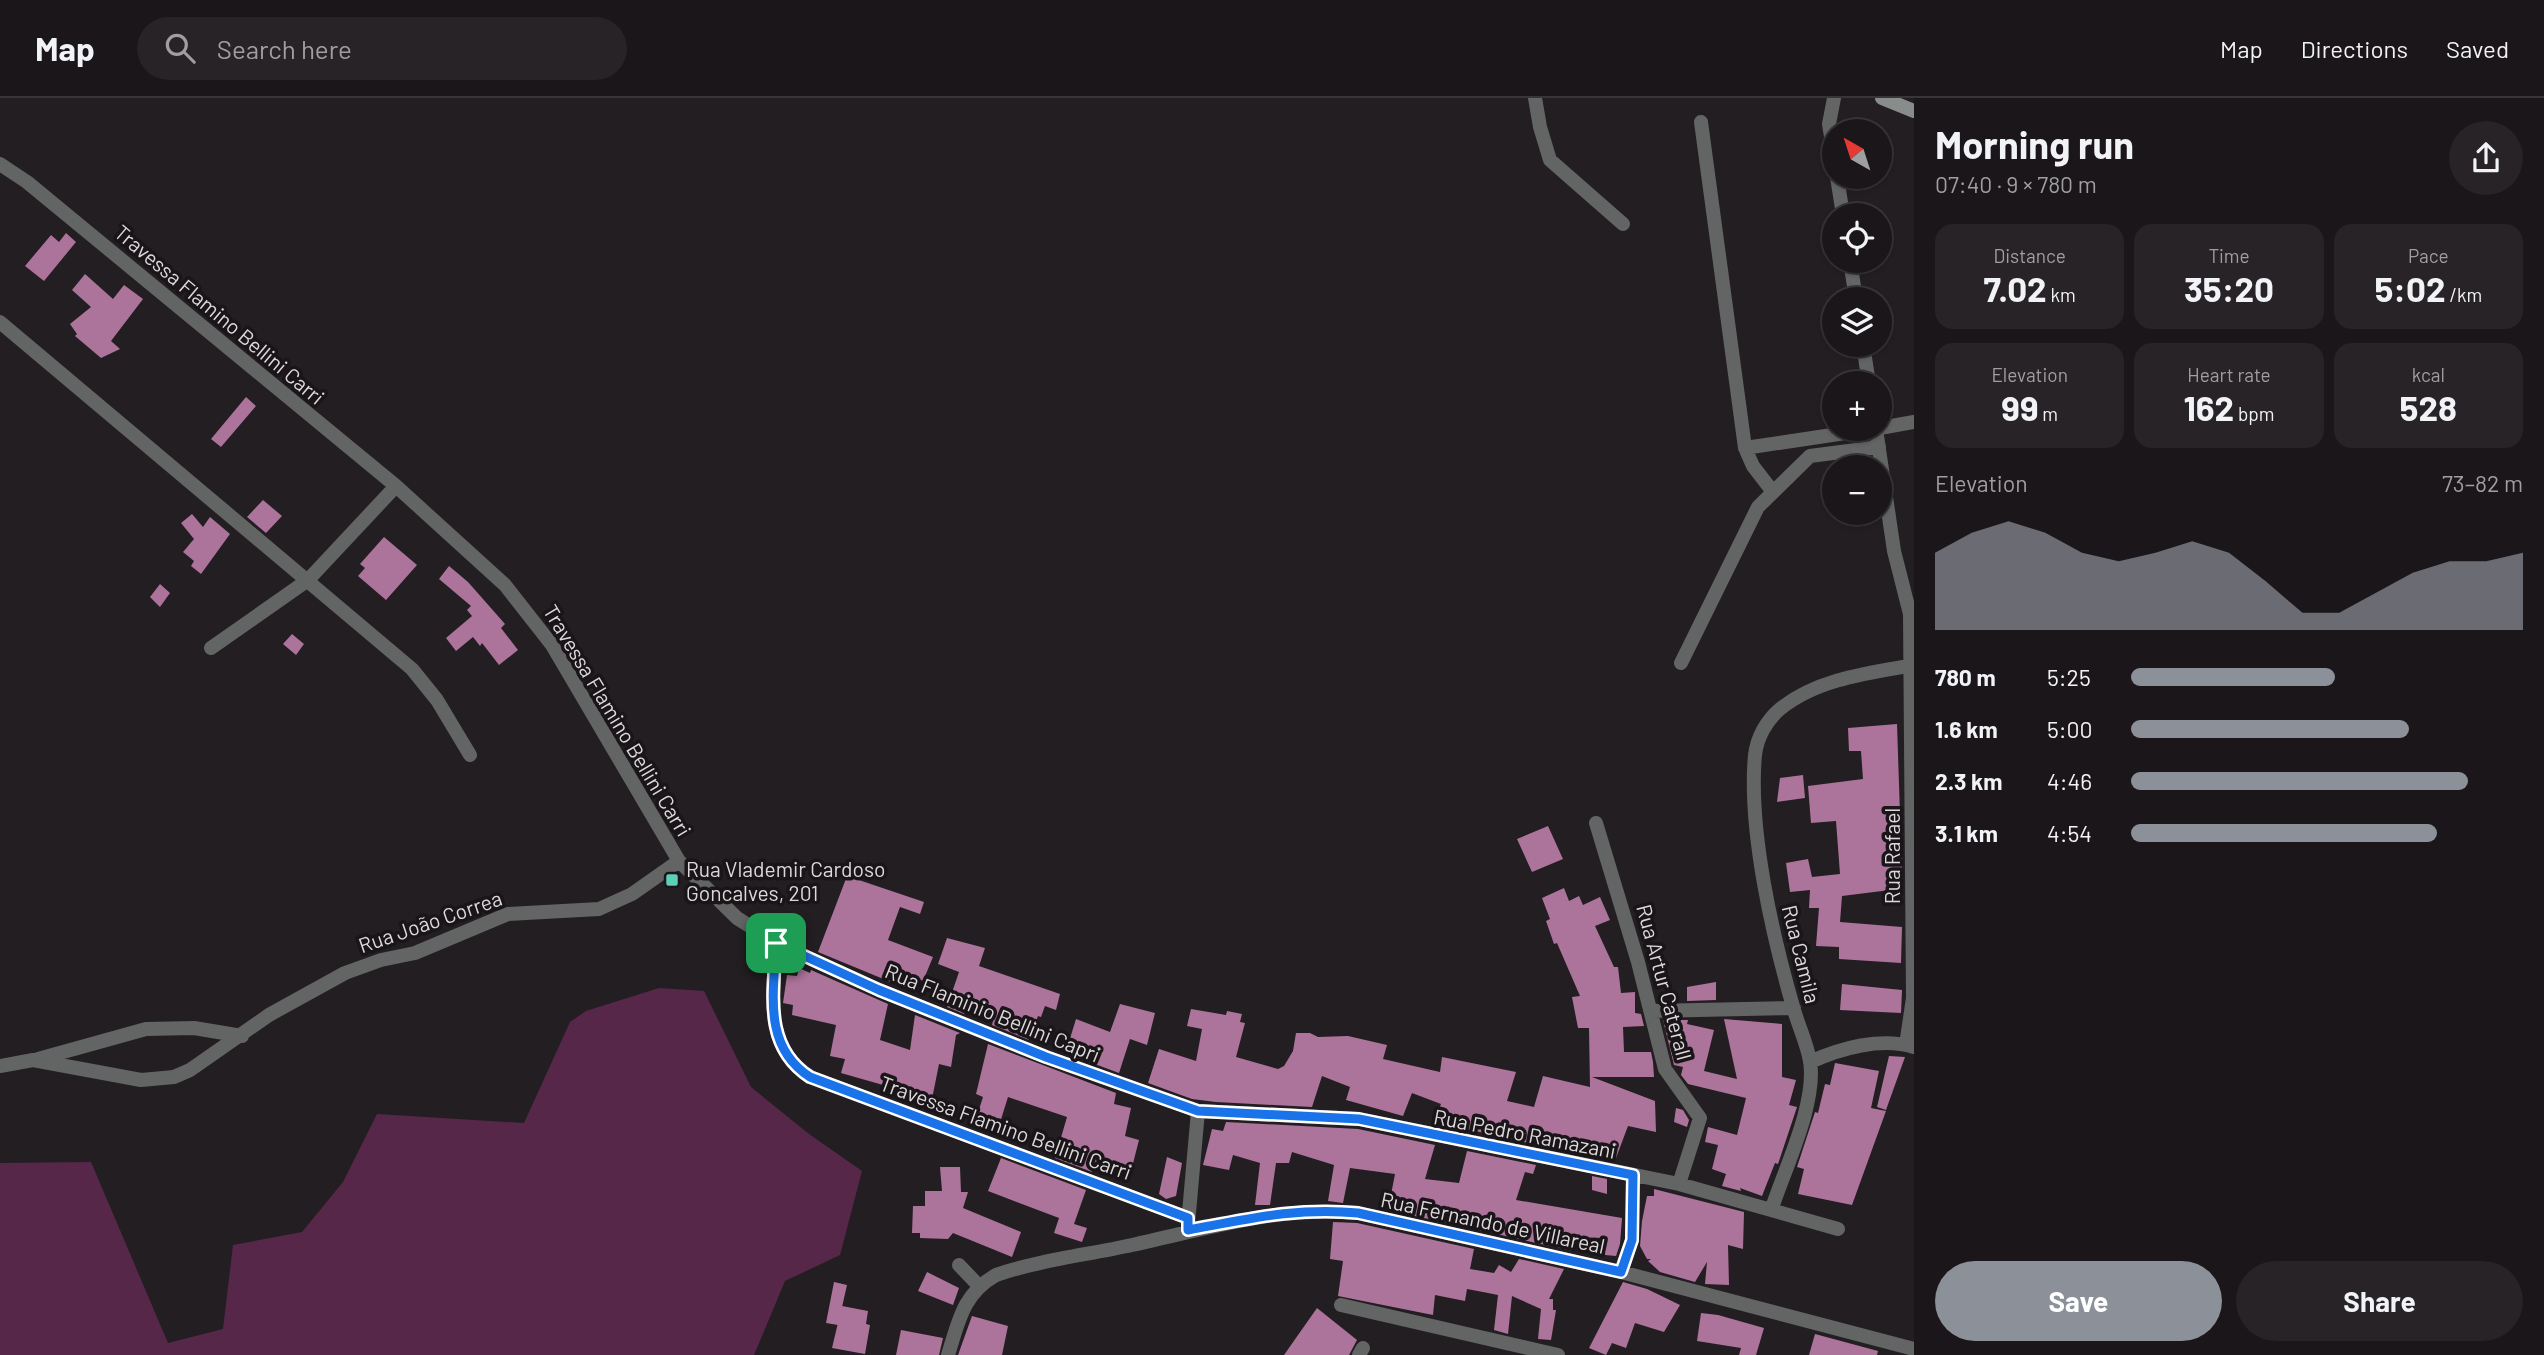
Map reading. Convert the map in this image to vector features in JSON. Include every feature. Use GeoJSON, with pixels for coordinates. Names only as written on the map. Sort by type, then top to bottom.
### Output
{"type":"FeatureCollection","features":[{"type":"Feature","properties":{"kind":"street"},"geometry":{"type":"LineString","coordinates":[[1535,98],[1539,127],[1550,160],[1623,224]]}},
{"type":"Feature","properties":{"kind":"street"},"geometry":{"type":"LineString","coordinates":[[1830,119],[1834,98]]}},
{"type":"Feature","properties":{"kind":"street"},"geometry":{"type":"LineString","coordinates":[[1882,98],[1914,111]]}},
{"type":"Feature","properties":{"kind":"street"},"geometry":{"type":"LineString","coordinates":[[1701,122],[1745,448],[1753,466],[1773,492]]}},
{"type":"Feature","properties":{"kind":"street","name":"Travessa Flamino Bellini Carri"},"geometry":{"type":"LineString","coordinates":[[0,164],[27,182],[396,486],[496,577],[530,613],[552,645],[679,861],[737,918],[776,943],[774,1023],[786,1057],[797,1069],[810,1077],[1188,1224]]}},
{"type":"Feature","properties":{"kind":"street"},"geometry":{"type":"LineString","coordinates":[[0,322],[412,669],[437,700],[470,755]]}},
{"type":"Feature","properties":{"kind":"street"},"geometry":{"type":"LineString","coordinates":[[1892,425],[1914,422]]}},
{"type":"Feature","properties":{"kind":"street"},"geometry":{"type":"LineString","coordinates":[[1745,448],[1822,437]]}},
{"type":"Feature","properties":{"kind":"street"},"geometry":{"type":"LineString","coordinates":[[1822,455],[1833,441]]}},
{"type":"Feature","properties":{"kind":"street","name":"Rua Rafael"},"geometry":{"type":"LineString","coordinates":[[1878,441],[1894,551],[1910,614],[1913,998],[1910,1046]]}},
{"type":"Feature","properties":{"kind":"street"},"geometry":{"type":"LineString","coordinates":[[1681,663],[1758,507],[1810,456],[1879,447]]}},
{"type":"Feature","properties":{"kind":"street"},"geometry":{"type":"LineString","coordinates":[[211,648],[308,580],[396,486]]}},
{"type":"Feature","properties":{"kind":"street","name":"Rua Camila"},"geometry":{"type":"LineString","coordinates":[[1772,1208],[1805,1109],[1810,1062],[1766,895],[1756,800],[1755,753],[1763,727],[1780,710],[1809,690],[1832,681],[1912,666]]}},
{"type":"Feature","properties":{"kind":"street","name":"Rua Artur Caterall"},"geometry":{"type":"LineString","coordinates":[[1596,823],[1670,1079],[1700,1118],[1679,1184]]}},
{"type":"Feature","properties":{"kind":"street","name":"Rua João Correa"},"geometry":{"type":"LineString","coordinates":[[33,1060],[141,1080],[157,1080],[190,1070],[269,1016],[345,974],[381,960],[415,953],[508,914],[599,909],[632,894],[679,861]]}},
{"type":"Feature","properties":{"kind":"street","name":"Rua Flaminio Bellini Capri"},"geometry":{"type":"LineString","coordinates":[[776,943],[879,990],[976,1029],[1138,1092],[1198,1111]]}},
{"type":"Feature","properties":{"kind":"street"},"geometry":{"type":"LineString","coordinates":[[1651,1012],[1794,1008]]}},
{"type":"Feature","properties":{"kind":"street","name":"Rua João Correa"},"geometry":{"type":"LineString","coordinates":[[0,1066],[146,1030],[194,1028],[242,1036]]}},
{"type":"Feature","properties":{"kind":"street"},"geometry":{"type":"LineString","coordinates":[[1810,1062],[1838,1049],[1856,1046],[1910,1046]]}},
{"type":"Feature","properties":{"kind":"street"},"geometry":{"type":"LineString","coordinates":[[1188,1224],[1198,1111]]}},
{"type":"Feature","properties":{"kind":"street","name":"Rua Pedro Ramazani"},"geometry":{"type":"LineString","coordinates":[[1198,1111],[1359,1119],[1679,1184],[1772,1208],[1838,1229]]}},
{"type":"Feature","properties":{"kind":"street"},"geometry":{"type":"LineString","coordinates":[[1621,1272],[1632,1240],[1633,1175]]}},
{"type":"Feature","properties":{"kind":"street","name":"Rua Fernando de Villareal"},"geometry":{"type":"LineString","coordinates":[[978,1285],[1015,1268],[1188,1224],[1289,1211],[1319,1210],[1358,1213],[1621,1272],[1914,1349]]}},
{"type":"Feature","properties":{"kind":"street"},"geometry":{"type":"LineString","coordinates":[[948,1355],[964,1306],[978,1285],[959,1265]]}},
{"type":"Feature","properties":{"kind":"street"},"geometry":{"type":"LineString","coordinates":[[1341,1305],[1558,1355]]}},
{"type":"Feature","properties":{"kind":"shaded area"},"geometry":{"type":"Polygon","coordinates":[[[659,988],[704,991],[751,1087],[809,1134],[862,1171],[840,1255],[785,1281],[754,1355],[0,1355],[0,1163],[91,1162],[168,1343],[223,1329],[233,1245],[302,1232],[343,1182],[377,1114],[524,1123],[570,1022],[586,1011],[659,988]]]}},
{"type":"Feature","properties":{"kind":"building"},"geometry":{"type":"Polygon","coordinates":[[[66,233],[76,242],[44,281],[25,266],[51,235],[59,242],[66,233]]]}},
{"type":"Feature","properties":{"kind":"building"},"geometry":{"type":"Polygon","coordinates":[[[85,274],[113,299],[124,285],[143,299],[111,341],[120,349],[101,358],[75,336],[77,334],[70,324],[91,307],[72,290],[85,274]]]}},
{"type":"Feature","properties":{"kind":"building"},"geometry":{"type":"Polygon","coordinates":[[[246,397],[256,406],[221,447],[211,439],[246,397]]]}},
{"type":"Feature","properties":{"kind":"building"},"geometry":{"type":"Polygon","coordinates":[[[263,500],[282,516],[266,533],[247,517],[263,500]]]}},
{"type":"Feature","properties":{"kind":"building"},"geometry":{"type":"Polygon","coordinates":[[[192,514],[203,527],[210,517],[230,534],[201,574],[191,566],[194,561],[183,552],[194,539],[181,523],[192,514]]]}},
{"type":"Feature","properties":{"kind":"building"},"geometry":{"type":"Polygon","coordinates":[[[384,537],[417,565],[386,600],[358,576],[365,568],[360,564],[384,537]]]}},
{"type":"Feature","properties":{"kind":"building"},"geometry":{"type":"Polygon","coordinates":[[[449,566],[468,582],[505,624],[501,628],[518,650],[499,665],[482,643],[480,646],[473,637],[456,651],[446,638],[472,616],[467,610],[471,606],[439,579],[449,566]]]}},
{"type":"Feature","properties":{"kind":"building"},"geometry":{"type":"Polygon","coordinates":[[[160,584],[170,593],[160,607],[150,597],[160,584]]]}},
{"type":"Feature","properties":{"kind":"building"},"geometry":{"type":"Polygon","coordinates":[[[292,634],[304,644],[296,655],[283,644],[292,634]]]}},
{"type":"Feature","properties":{"kind":"building"},"geometry":{"type":"Polygon","coordinates":[[[1897,724],[1902,875],[1889,877],[1890,890],[1842,896],[1840,922],[1902,927],[1901,963],[1839,959],[1839,947],[1816,946],[1819,908],[1809,908],[1810,890],[1790,892],[1786,863],[1808,859],[1812,877],[1840,874],[1836,821],[1811,823],[1808,786],[1863,779],[1861,751],[1849,751],[1848,728],[1897,724]]]}},
{"type":"Feature","properties":{"kind":"building"},"geometry":{"type":"Polygon","coordinates":[[[1803,775],[1805,798],[1777,802],[1780,778],[1803,775]]]}},
{"type":"Feature","properties":{"kind":"building"},"geometry":{"type":"Polygon","coordinates":[[[1548,826],[1563,859],[1532,872],[1517,839],[1548,826]]]}},
{"type":"Feature","properties":{"kind":"building"},"geometry":{"type":"Polygon","coordinates":[[[847,876],[924,902],[920,914],[900,907],[888,940],[933,957],[923,981],[915,977],[910,990],[818,952],[847,876]]]}},
{"type":"Feature","properties":{"kind":"building"},"geometry":{"type":"Polygon","coordinates":[[[1564,888],[1569,901],[1579,896],[1583,905],[1600,897],[1610,920],[1595,926],[1614,967],[1618,967],[1621,993],[1635,992],[1635,1013],[1641,1014],[1644,1026],[1623,1027],[1624,1052],[1651,1052],[1653,1062],[1654,1077],[1592,1077],[1655,1101],[1656,1132],[1628,1126],[1616,1158],[1599,1158],[1601,1151],[1545,1134],[1541,1146],[1449,1125],[1435,1120],[1441,1104],[1412,1093],[1403,1116],[1346,1100],[1350,1087],[1322,1076],[1312,1107],[1192,1099],[1148,1083],[1159,1049],[1196,1061],[1202,1029],[1187,1026],[1191,1009],[1226,1015],[1227,1011],[1242,1014],[1240,1022],[1245,1023],[1236,1057],[1278,1069],[1284,1066],[1293,1051],[1296,1033],[1310,1033],[1318,1037],[1348,1036],[1387,1045],[1383,1059],[1440,1072],[1442,1057],[1516,1072],[1507,1101],[1534,1107],[1543,1076],[1590,1087],[1589,1028],[1578,1028],[1572,997],[1580,996],[1557,943],[1554,944],[1546,921],[1550,919],[1542,898],[1564,888]]]}},
{"type":"Feature","properties":{"kind":"building"},"geometry":{"type":"Polygon","coordinates":[[[947,938],[985,948],[979,966],[1060,994],[1056,1010],[1045,1006],[1041,1017],[1038,1016],[1029,1040],[992,1025],[993,1021],[965,1009],[964,1014],[947,1007],[959,972],[938,964],[947,938]]]}},
{"type":"Feature","properties":{"kind":"building"},"geometry":{"type":"Polygon","coordinates":[[[799,968],[810,973],[811,970],[888,1004],[880,1040],[910,1050],[915,1015],[960,1033],[956,1035],[951,1067],[939,1064],[932,1099],[841,1073],[845,1059],[830,1056],[836,1025],[792,1015],[793,1005],[783,1003],[787,975],[797,976],[799,968]]]}},
{"type":"Feature","properties":{"kind":"building"},"geometry":{"type":"Polygon","coordinates":[[[1716,982],[1716,1000],[1687,1001],[1687,987],[1716,982]]]}},
{"type":"Feature","properties":{"kind":"building"},"geometry":{"type":"Polygon","coordinates":[[[1842,984],[1902,990],[1901,1013],[1840,1010],[1842,984]]]}},
{"type":"Feature","properties":{"kind":"building"},"geometry":{"type":"Polygon","coordinates":[[[1120,1004],[1155,1013],[1147,1045],[1130,1039],[1119,1073],[1076,1057],[1079,1049],[1068,1045],[1076,1019],[1110,1032],[1120,1004]]]}},
{"type":"Feature","properties":{"kind":"building"},"geometry":{"type":"Polygon","coordinates":[[[1724,1019],[1782,1024],[1782,1077],[1796,1080],[1789,1105],[1797,1107],[1778,1164],[1775,1163],[1762,1196],[1740,1188],[1741,1191],[1722,1186],[1726,1174],[1712,1169],[1718,1145],[1705,1142],[1708,1127],[1737,1135],[1746,1098],[1688,1084],[1681,1075],[1683,1067],[1674,1065],[1663,1020],[1688,1020],[1687,1024],[1714,1030],[1704,1071],[1737,1079],[1724,1019]]]}},
{"type":"Feature","properties":{"kind":"building"},"geometry":{"type":"Polygon","coordinates":[[[988,1044],[1116,1093],[1114,1104],[1131,1108],[1125,1136],[1139,1140],[1129,1179],[1093,1169],[1092,1172],[1055,1158],[1067,1117],[1008,1097],[998,1129],[976,1119],[983,1097],[976,1094],[988,1044]]]}},
{"type":"Feature","properties":{"kind":"building"},"geometry":{"type":"Polygon","coordinates":[[[1889,1056],[1905,1057],[1886,1110],[1877,1107],[1889,1056]]]}},
{"type":"Feature","properties":{"kind":"building"},"geometry":{"type":"Polygon","coordinates":[[[1835,1063],[1879,1071],[1871,1108],[1886,1111],[1852,1205],[1798,1194],[1804,1169],[1797,1167],[1815,1112],[1818,1113],[1825,1084],[1830,1085],[1835,1063]]]}},
{"type":"Feature","properties":{"kind":"building"},"geometry":{"type":"Polygon","coordinates":[[[1676,1108],[1683,1110],[1689,1120],[1687,1127],[1674,1122],[1676,1108]]]}},
{"type":"Feature","properties":{"kind":"building"},"geometry":{"type":"Polygon","coordinates":[[[1226,1122],[1358,1129],[1435,1145],[1425,1179],[1459,1183],[1467,1151],[1536,1165],[1533,1174],[1525,1172],[1516,1200],[1622,1218],[1620,1244],[1616,1256],[1605,1255],[1605,1238],[1574,1237],[1573,1251],[1388,1210],[1395,1174],[1350,1168],[1343,1203],[1328,1201],[1334,1165],[1292,1152],[1289,1163],[1276,1163],[1270,1205],[1255,1205],[1260,1163],[1233,1155],[1229,1170],[1203,1165],[1212,1129],[1223,1131],[1226,1122]]]}},
{"type":"Feature","properties":{"kind":"building"},"geometry":{"type":"Polygon","coordinates":[[[1167,1157],[1182,1163],[1176,1196],[1166,1199],[1159,1194],[1167,1157]]]}},
{"type":"Feature","properties":{"kind":"building"},"geometry":{"type":"Polygon","coordinates":[[[1001,1158],[1086,1190],[1074,1224],[1087,1228],[1082,1242],[1054,1233],[1059,1218],[988,1191],[1001,1158]]]}},
{"type":"Feature","properties":{"kind":"building"},"geometry":{"type":"Polygon","coordinates":[[[940,1167],[960,1167],[961,1192],[968,1192],[963,1208],[1021,1232],[1012,1257],[953,1233],[948,1239],[920,1238],[920,1233],[912,1233],[913,1206],[925,1206],[925,1191],[942,1191],[940,1167]]]}},
{"type":"Feature","properties":{"kind":"building"},"geometry":{"type":"Polygon","coordinates":[[[1592,1176],[1607,1179],[1607,1194],[1592,1190],[1592,1176]]]}},
{"type":"Feature","properties":{"kind":"building"},"geometry":{"type":"Polygon","coordinates":[[[1654,1189],[1744,1212],[1743,1249],[1728,1245],[1729,1285],[1705,1284],[1707,1262],[1695,1282],[1660,1272],[1648,1261],[1651,1259],[1647,1259],[1640,1246],[1642,1221],[1647,1196],[1654,1196],[1654,1189]]]}},
{"type":"Feature","properties":{"kind":"building"},"geometry":{"type":"Polygon","coordinates":[[[1333,1222],[1357,1223],[1474,1249],[1470,1269],[1494,1273],[1499,1265],[1511,1272],[1519,1259],[1564,1269],[1549,1299],[1553,1299],[1553,1310],[1556,1310],[1551,1340],[1538,1339],[1541,1309],[1512,1296],[1508,1334],[1494,1330],[1498,1295],[1467,1289],[1465,1301],[1435,1295],[1433,1315],[1338,1296],[1343,1261],[1330,1259],[1333,1222]]]}},
{"type":"Feature","properties":{"kind":"building"},"geometry":{"type":"Polygon","coordinates":[[[927,1272],[959,1288],[953,1305],[918,1291],[927,1272]]]}},
{"type":"Feature","properties":{"kind":"building"},"geometry":{"type":"Polygon","coordinates":[[[834,1282],[847,1285],[838,1325],[826,1323],[834,1282]]]}},
{"type":"Feature","properties":{"kind":"building"},"geometry":{"type":"Polygon","coordinates":[[[1623,1282],[1647,1289],[1680,1305],[1664,1332],[1635,1323],[1626,1348],[1612,1343],[1606,1355],[1589,1348],[1623,1282]]]}},
{"type":"Feature","properties":{"kind":"building"},"geometry":{"type":"Polygon","coordinates":[[[842,1306],[868,1311],[866,1324],[870,1325],[865,1354],[832,1348],[842,1306]]]}},
{"type":"Feature","properties":{"kind":"building"},"geometry":{"type":"Polygon","coordinates":[[[1317,1308],[1357,1340],[1349,1355],[1284,1355],[1317,1308]]]}},
{"type":"Feature","properties":{"kind":"building"},"geometry":{"type":"Polygon","coordinates":[[[1701,1313],[1764,1328],[1756,1355],[1739,1355],[1741,1348],[1697,1341],[1701,1313]]]}},
{"type":"Feature","properties":{"kind":"building"},"geometry":{"type":"Polygon","coordinates":[[[972,1316],[1008,1326],[1002,1355],[958,1355],[972,1316]]]}},
{"type":"Feature","properties":{"kind":"building"},"geometry":{"type":"Polygon","coordinates":[[[901,1330],[943,1338],[939,1355],[896,1355],[901,1330]]]}},
{"type":"Feature","properties":{"kind":"building"},"geometry":{"type":"Polygon","coordinates":[[[1815,1334],[1878,1351],[1877,1355],[1809,1355],[1815,1334]]]}},
{"type":"Feature","properties":{"kind":"place","name":"Rua Vlademir Cardoso Goncalves, 201"},"geometry":{"type":"Point","coordinates":[672,880]}},
{"type":"Feature","properties":{"kind":"route"},"geometry":{"type":"LineString","coordinates":[[776,943],[879,990],[1046,1057],[1138,1092],[1198,1111],[1359,1119],[1498,1150],[1633,1175],[1630,1250],[1621,1272],[1358,1213],[1319,1210],[1289,1211],[1188,1230],[1188,1218],[810,1077],[797,1069],[786,1057],[779,1043],[774,1023],[776,943]]}}]}
